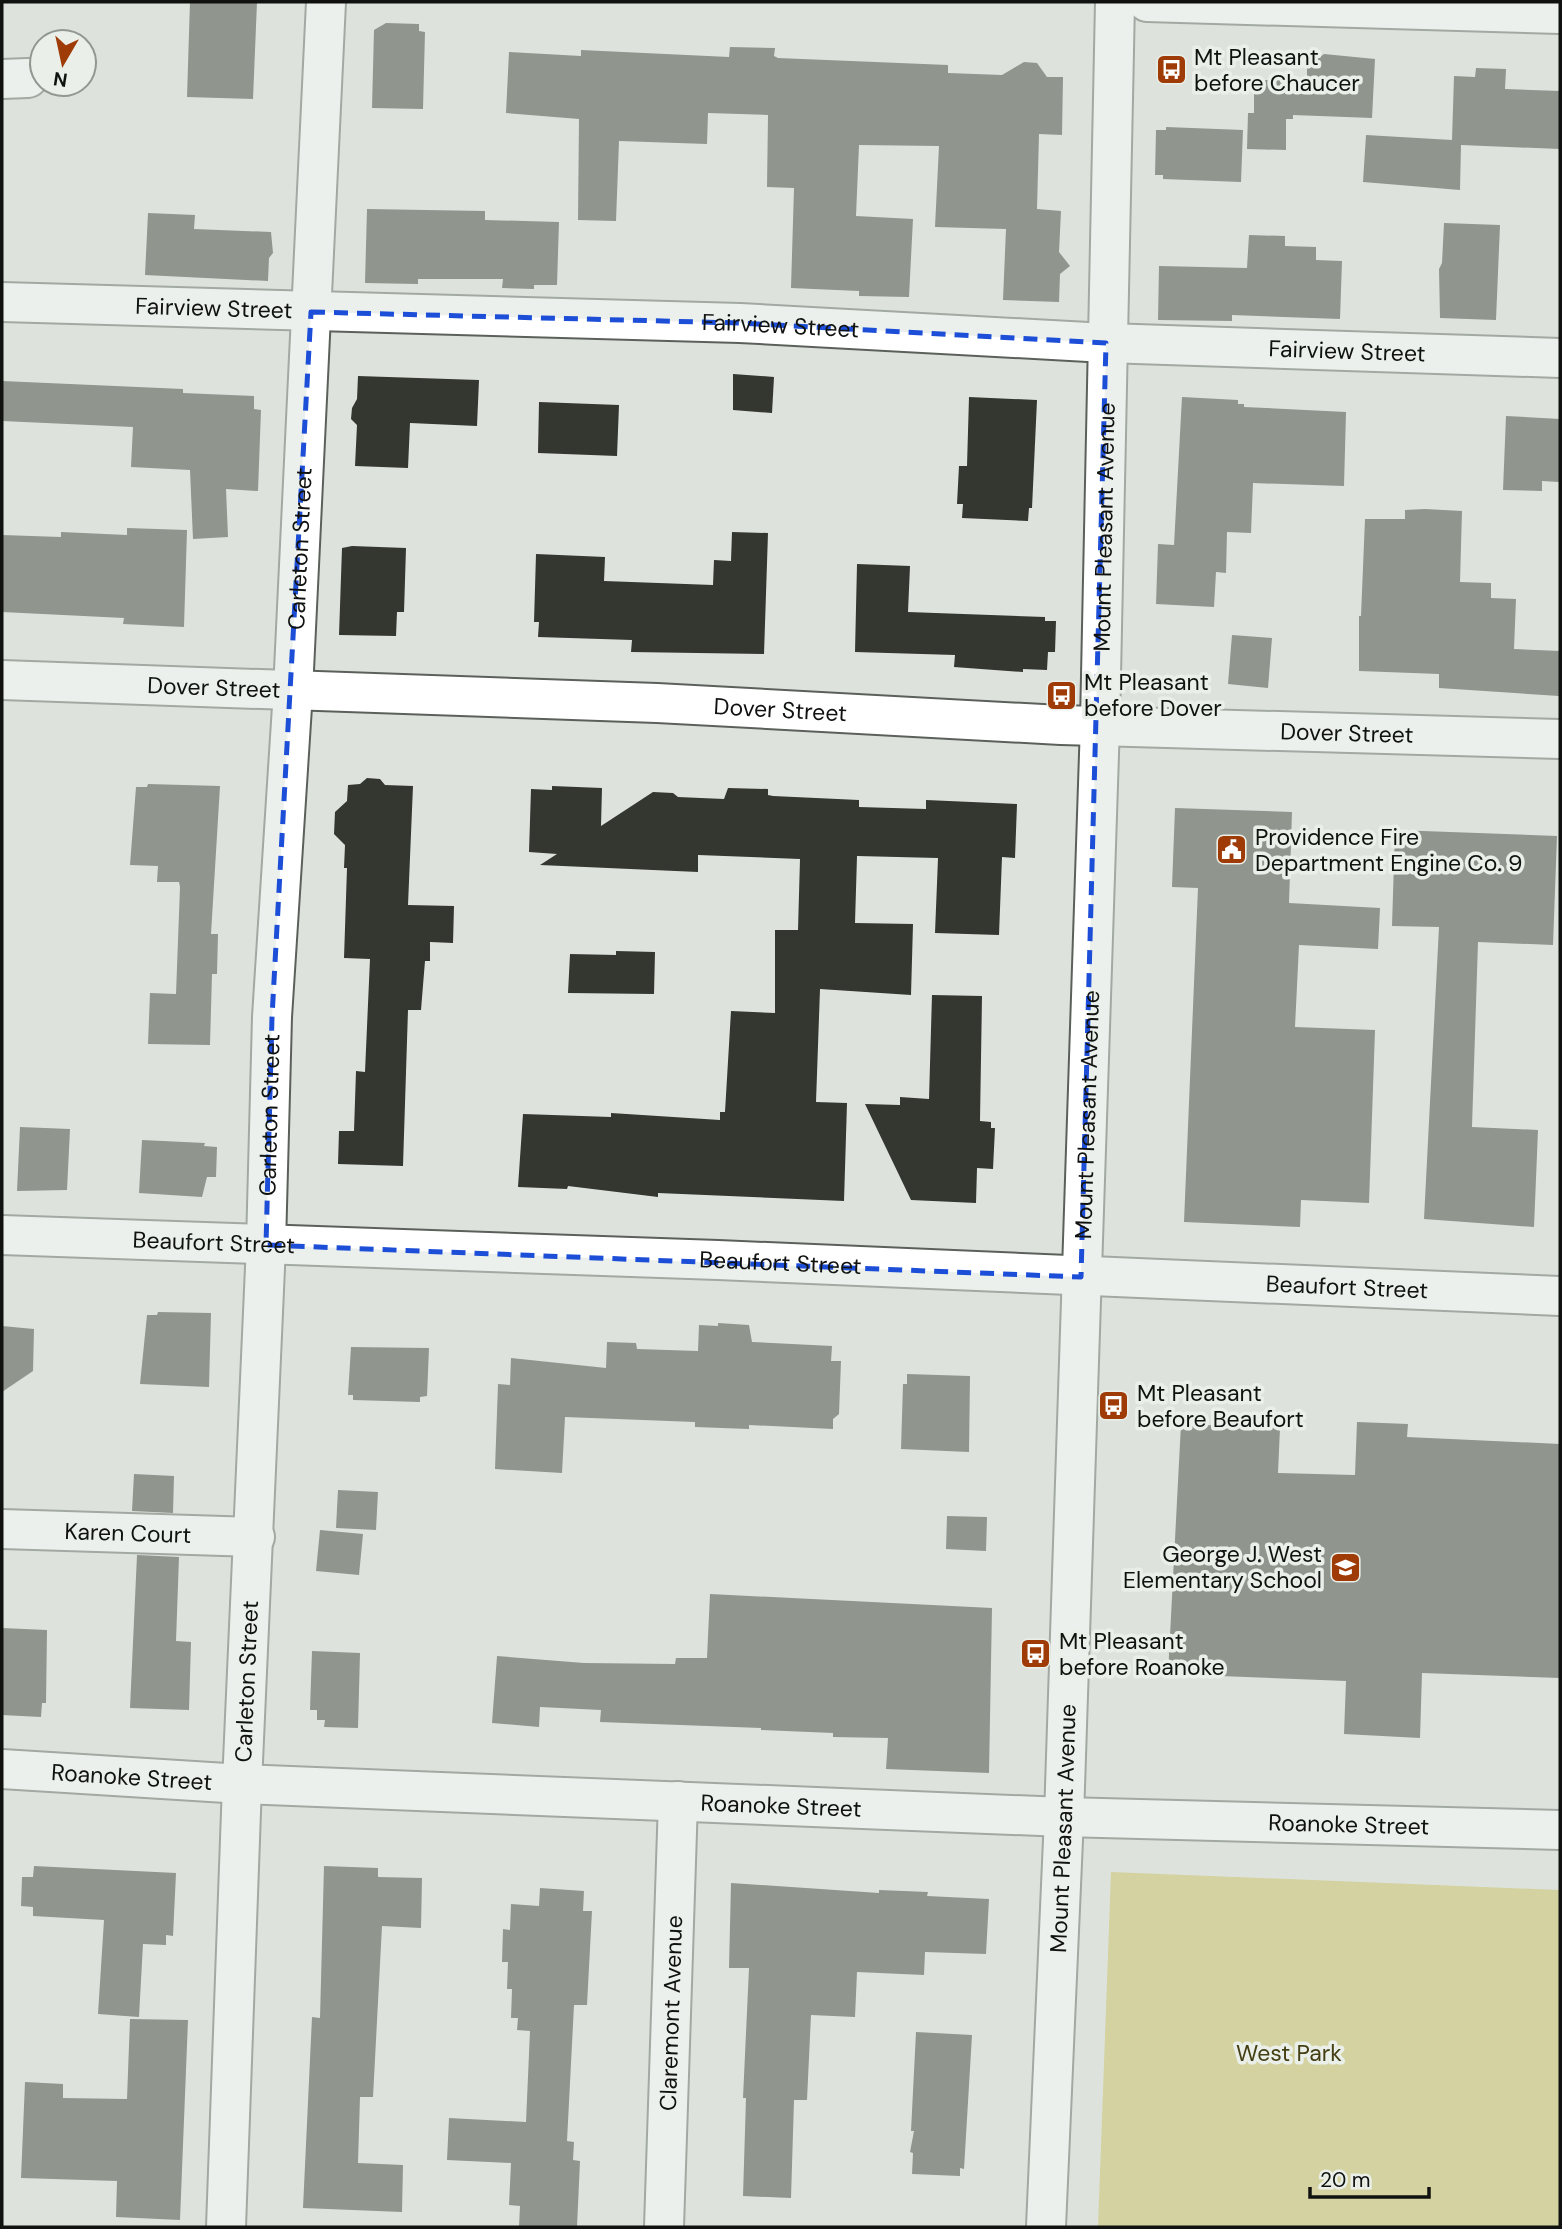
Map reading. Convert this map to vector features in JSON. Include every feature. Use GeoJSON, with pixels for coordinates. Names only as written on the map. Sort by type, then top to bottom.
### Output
{"type":"FeatureCollection","features":[{"type":"Feature","properties":{"kind":"street","name":"Carleton Street"},"geometry":{"type":"LineString","coordinates":[[226,2227],[242,1784],[267,1245],[272,1017],[293,691],[326,2]]}},
{"type":"Feature","properties":{"kind":"street","name":"Mount Pleasant Avenue"},"geometry":{"type":"LineString","coordinates":[[1046,2227],[1064,1817],[1100,724],[1115,2]]}},
{"type":"Feature","properties":{"kind":"street"},"geometry":{"type":"LineString","coordinates":[[1147,2],[1560,14]]}},
{"type":"Feature","properties":{"kind":"street","name":"Fairview Street"},"geometry":{"type":"LineString","coordinates":[[2,302],[740,323],[1107,343],[1560,358]]}},
{"type":"Feature","properties":{"kind":"street","name":"Dover Street"},"geometry":{"type":"LineString","coordinates":[[2,680],[657,703],[1100,724],[1560,740]]}},
{"type":"Feature","properties":{"kind":"street","name":"Beaufort Street"},"geometry":{"type":"LineString","coordinates":[[2,1235],[732,1261],[1560,1296]]}},
{"type":"Feature","properties":{"kind":"street","name":"Karen Court"},"geometry":{"type":"LineString","coordinates":[[2,1529],[255,1537]]}},
{"type":"Feature","properties":{"kind":"street","name":"Roanoke Street"},"geometry":{"type":"LineString","coordinates":[[2,1769],[242,1784],[1064,1817],[1560,1830]]}},
{"type":"Feature","properties":{"kind":"street","name":"Claremont Avenue"},"geometry":{"type":"LineString","coordinates":[[664,2227],[678,1801]]}},
{"type":"Feature","properties":{"kind":"highlighted area"},"geometry":{"type":"Polygon","coordinates":[[[311,312],[740,323],[1106,343],[1081,1277],[266,1245],[272,1017],[311,312]]]}},
{"type":"Feature","properties":{"kind":"green space","name":"West Park"},"geometry":{"type":"Polygon","coordinates":[[[1111,1872],[1560,1890],[1560,2227],[1098,2227],[1111,1872]]]}},
{"type":"Feature","properties":{"kind":"building"},"geometry":{"type":"Polygon","coordinates":[[[190,2],[257,2],[253,99],[187,97],[190,2]]]}},
{"type":"Feature","properties":{"kind":"building"},"geometry":{"type":"Polygon","coordinates":[[[386,23],[419,24],[419,31],[425,32],[423,109],[372,108],[374,30],[386,23]]]}},
{"type":"Feature","properties":{"kind":"building"},"geometry":{"type":"Polygon","coordinates":[[[730,47],[775,48],[774,56],[778,58],[948,65],[948,73],[1002,75],[1024,62],[1037,63],[1047,77],[1063,77],[1062,135],[1039,134],[1037,209],[1061,211],[1059,252],[1070,266],[1060,274],[1059,302],[1003,300],[1006,229],[935,227],[939,146],[859,145],[856,216],[913,219],[909,297],[859,296],[859,291],[791,288],[794,188],[767,187],[768,115],[708,113],[707,144],[619,141],[616,221],[578,220],[579,119],[506,113],[509,52],[581,56],[581,50],[729,57],[730,47]]]}},
{"type":"Feature","properties":{"kind":"building"},"geometry":{"type":"Polygon","coordinates":[[[1324,54],[1375,59],[1372,118],[1293,115],[1293,119],[1286,119],[1286,150],[1247,149],[1248,113],[1254,113],[1254,80],[1307,80],[1307,66],[1324,54]]]}},
{"type":"Feature","properties":{"kind":"building"},"geometry":{"type":"Polygon","coordinates":[[[1476,68],[1506,69],[1505,89],[1560,91],[1560,149],[1461,145],[1460,190],[1363,182],[1366,135],[1452,140],[1454,76],[1475,77],[1476,68]]]}},
{"type":"Feature","properties":{"kind":"building"},"geometry":{"type":"Polygon","coordinates":[[[1166,127],[1243,130],[1241,182],[1163,179],[1163,175],[1155,175],[1156,130],[1166,130],[1166,127]]]}},
{"type":"Feature","properties":{"kind":"building"},"geometry":{"type":"Polygon","coordinates":[[[367,209],[485,211],[485,220],[559,222],[557,285],[534,285],[534,289],[502,288],[503,279],[418,279],[418,284],[365,283],[367,209]]]}},
{"type":"Feature","properties":{"kind":"building"},"geometry":{"type":"Polygon","coordinates":[[[148,213],[195,215],[194,229],[271,232],[273,253],[269,258],[268,281],[145,275],[148,213]]]}},
{"type":"Feature","properties":{"kind":"building"},"geometry":{"type":"Polygon","coordinates":[[[1444,223],[1500,225],[1496,320],[1440,318],[1439,269],[1442,263],[1444,223]]]}},
{"type":"Feature","properties":{"kind":"building"},"geometry":{"type":"Polygon","coordinates":[[[1249,235],[1285,236],[1285,246],[1316,247],[1316,260],[1342,261],[1340,319],[1232,315],[1232,321],[1158,320],[1159,266],[1247,268],[1249,235]]]}},
{"type":"Feature","properties":{"kind":"building"},"geometry":{"type":"Polygon","coordinates":[[[733,374],[774,377],[772,413],[733,410],[733,374]]]}},
{"type":"Feature","properties":{"kind":"building"},"geometry":{"type":"Polygon","coordinates":[[[358,376],[479,380],[477,426],[410,423],[408,468],[355,466],[357,425],[351,419],[352,408],[357,399],[358,376]]]}},
{"type":"Feature","properties":{"kind":"building"},"geometry":{"type":"Polygon","coordinates":[[[2,381],[183,389],[183,393],[254,396],[254,409],[261,410],[258,491],[226,489],[228,537],[193,539],[190,470],[131,467],[133,427],[2,421],[2,381]]]}},
{"type":"Feature","properties":{"kind":"building"},"geometry":{"type":"Polygon","coordinates":[[[969,397],[1037,400],[1032,508],[1029,508],[1028,521],[962,518],[963,504],[957,504],[959,466],[967,466],[969,397]]]}},
{"type":"Feature","properties":{"kind":"building"},"geometry":{"type":"Polygon","coordinates":[[[1182,397],[1238,400],[1238,404],[1244,404],[1244,407],[1346,412],[1344,486],[1253,483],[1251,533],[1227,532],[1226,573],[1216,572],[1214,607],[1156,604],[1158,544],[1174,545],[1182,397]]]}},
{"type":"Feature","properties":{"kind":"building"},"geometry":{"type":"Polygon","coordinates":[[[539,402],[619,405],[617,456],[538,453],[539,402]]]}},
{"type":"Feature","properties":{"kind":"building"},"geometry":{"type":"Polygon","coordinates":[[[1506,416],[1560,419],[1559,482],[1542,481],[1542,491],[1503,490],[1506,416]]]}},
{"type":"Feature","properties":{"kind":"building"},"geometry":{"type":"Polygon","coordinates":[[[1405,510],[1462,511],[1460,582],[1491,583],[1491,598],[1516,599],[1514,649],[1560,651],[1559,696],[1439,688],[1439,674],[1359,671],[1359,616],[1365,519],[1405,519],[1405,510]]]}},
{"type":"Feature","properties":{"kind":"building"},"geometry":{"type":"Polygon","coordinates":[[[127,528],[187,530],[184,627],[123,624],[124,618],[2,612],[2,535],[61,537],[61,532],[127,535],[127,528]]]}},
{"type":"Feature","properties":{"kind":"building"},"geometry":{"type":"Polygon","coordinates":[[[732,532],[768,533],[764,654],[631,652],[632,640],[538,637],[539,622],[534,622],[536,554],[605,557],[604,581],[713,585],[714,560],[731,561],[732,532]]]}},
{"type":"Feature","properties":{"kind":"building"},"geometry":{"type":"Polygon","coordinates":[[[342,548],[406,548],[404,612],[397,612],[396,636],[339,635],[342,548]]]}},
{"type":"Feature","properties":{"kind":"building"},"geometry":{"type":"Polygon","coordinates":[[[857,564],[910,566],[908,612],[1045,617],[1045,621],[1056,621],[1055,652],[1048,652],[1047,670],[1023,669],[1023,672],[954,667],[955,655],[855,652],[857,564]]]}},
{"type":"Feature","properties":{"kind":"building"},"geometry":{"type":"Polygon","coordinates":[[[1232,635],[1272,638],[1268,688],[1228,684],[1232,635]]]}},
{"type":"Feature","properties":{"kind":"building"},"geometry":{"type":"Polygon","coordinates":[[[367,778],[380,779],[385,785],[413,786],[408,905],[454,906],[453,943],[430,942],[430,961],[425,961],[421,1010],[408,1010],[403,1166],[338,1164],[339,1131],[354,1131],[356,1071],[365,1072],[370,959],[344,958],[347,868],[344,868],[345,845],[334,834],[335,812],[347,801],[348,785],[360,784],[367,778]]]}},
{"type":"Feature","properties":{"kind":"building"},"geometry":{"type":"Polygon","coordinates":[[[148,784],[220,786],[211,934],[218,934],[217,974],[212,974],[210,1045],[148,1044],[150,993],[176,994],[180,887],[179,882],[157,882],[158,866],[130,865],[136,787],[147,787],[148,784]]]}},
{"type":"Feature","properties":{"kind":"building"},"geometry":{"type":"Polygon","coordinates":[[[552,786],[602,788],[601,826],[653,792],[673,793],[678,797],[724,799],[728,788],[768,789],[768,795],[773,796],[859,800],[859,807],[926,809],[926,800],[1017,804],[1015,858],[1002,857],[999,935],[935,933],[938,858],[857,856],[855,923],[913,924],[911,995],[820,989],[816,1102],[847,1103],[844,1201],[658,1193],[658,1197],[568,1186],[567,1189],[518,1187],[523,1114],[611,1117],[611,1113],[720,1120],[720,1112],[725,1112],[731,1011],[775,1013],[775,930],[798,930],[800,859],[698,855],[698,872],[540,865],[557,854],[529,852],[531,789],[552,790],[552,786]]]}},
{"type":"Feature","properties":{"kind":"building"},"geometry":{"type":"Polygon","coordinates":[[[1175,808],[1292,812],[1289,903],[1380,908],[1378,949],[1299,945],[1295,1027],[1375,1030],[1369,1203],[1301,1200],[1300,1227],[1184,1222],[1198,888],[1172,887],[1175,808]]]}},
{"type":"Feature","properties":{"kind":"building"},"geometry":{"type":"Polygon","coordinates":[[[1395,830],[1557,836],[1553,945],[1478,942],[1472,1127],[1538,1130],[1534,1227],[1424,1219],[1439,927],[1392,926],[1395,830]]]}},
{"type":"Feature","properties":{"kind":"building"},"geometry":{"type":"Polygon","coordinates":[[[616,951],[655,952],[654,994],[568,993],[570,954],[616,955],[616,951]]]}},
{"type":"Feature","properties":{"kind":"building"},"geometry":{"type":"Polygon","coordinates":[[[932,995],[982,996],[980,1121],[991,1122],[991,1128],[995,1128],[993,1169],[977,1168],[976,1203],[911,1200],[865,1104],[900,1105],[900,1097],[929,1099],[932,995]]]}},
{"type":"Feature","properties":{"kind":"building"},"geometry":{"type":"Polygon","coordinates":[[[20,1127],[70,1129],[67,1190],[17,1191],[20,1127]]]}},
{"type":"Feature","properties":{"kind":"building"},"geometry":{"type":"Polygon","coordinates":[[[142,1140],[205,1143],[204,1146],[217,1147],[216,1177],[207,1177],[202,1197],[139,1193],[142,1140]]]}},
{"type":"Feature","properties":{"kind":"building"},"geometry":{"type":"Polygon","coordinates":[[[158,1312],[211,1313],[209,1387],[140,1384],[147,1315],[157,1315],[158,1312]]]}},
{"type":"Feature","properties":{"kind":"building"},"geometry":{"type":"Polygon","coordinates":[[[718,1323],[749,1325],[752,1342],[832,1346],[831,1361],[841,1361],[839,1414],[833,1419],[833,1429],[749,1425],[749,1429],[695,1427],[695,1422],[565,1417],[562,1473],[495,1469],[498,1384],[510,1385],[511,1358],[606,1368],[607,1342],[636,1343],[637,1349],[698,1351],[699,1325],[718,1326],[718,1323]]]}},
{"type":"Feature","properties":{"kind":"building"},"geometry":{"type":"Polygon","coordinates":[[[2,1326],[34,1329],[33,1371],[2,1392],[2,1326]]]}},
{"type":"Feature","properties":{"kind":"building"},"geometry":{"type":"Polygon","coordinates":[[[351,1347],[429,1348],[427,1396],[420,1397],[420,1402],[353,1400],[353,1395],[348,1395],[351,1347]]]}},
{"type":"Feature","properties":{"kind":"building"},"geometry":{"type":"Polygon","coordinates":[[[907,1374],[970,1376],[969,1452],[901,1449],[903,1384],[907,1384],[907,1374]]]}},
{"type":"Feature","properties":{"kind":"building","name":"George J. West Elementary School"},"geometry":{"type":"Polygon","coordinates":[[[1357,1422],[1408,1424],[1407,1437],[1560,1444],[1560,1678],[1422,1673],[1420,1738],[1344,1734],[1346,1681],[1168,1674],[1181,1424],[1280,1428],[1278,1473],[1355,1475],[1357,1422]]]}},
{"type":"Feature","properties":{"kind":"building"},"geometry":{"type":"Polygon","coordinates":[[[134,1474],[174,1476],[173,1513],[132,1511],[134,1474]]]}},
{"type":"Feature","properties":{"kind":"building"},"geometry":{"type":"Polygon","coordinates":[[[338,1490],[378,1492],[376,1530],[336,1528],[338,1490]]]}},
{"type":"Feature","properties":{"kind":"building"},"geometry":{"type":"Polygon","coordinates":[[[947,1516],[987,1517],[986,1551],[946,1549],[947,1516]]]}},
{"type":"Feature","properties":{"kind":"building"},"geometry":{"type":"Polygon","coordinates":[[[320,1530],[363,1534],[359,1575],[316,1571],[320,1530]]]}},
{"type":"Feature","properties":{"kind":"building"},"geometry":{"type":"Polygon","coordinates":[[[137,1555],[179,1557],[176,1641],[191,1642],[189,1710],[130,1708],[137,1555]]]}},
{"type":"Feature","properties":{"kind":"building"},"geometry":{"type":"Polygon","coordinates":[[[710,1594],[992,1608],[989,1773],[886,1769],[888,1738],[833,1737],[833,1733],[761,1728],[600,1722],[601,1710],[540,1707],[539,1727],[492,1723],[497,1656],[584,1663],[675,1664],[676,1658],[707,1658],[710,1594]]]}},
{"type":"Feature","properties":{"kind":"building"},"geometry":{"type":"Polygon","coordinates":[[[2,1628],[47,1630],[46,1703],[42,1703],[41,1717],[2,1715],[2,1628]]]}},
{"type":"Feature","properties":{"kind":"building"},"geometry":{"type":"Polygon","coordinates":[[[312,1651],[360,1653],[358,1728],[324,1727],[325,1720],[317,1720],[317,1710],[310,1710],[312,1651]]]}},
{"type":"Feature","properties":{"kind":"building"},"geometry":{"type":"Polygon","coordinates":[[[34,1866],[176,1873],[173,1936],[166,1935],[166,1945],[143,1944],[139,2017],[98,2014],[104,1920],[33,1916],[33,1907],[21,1906],[22,1877],[33,1877],[34,1866]]]}},
{"type":"Feature","properties":{"kind":"building"},"geometry":{"type":"Polygon","coordinates":[[[324,1866],[378,1868],[378,1877],[422,1878],[421,1928],[382,1926],[373,2097],[360,2097],[358,2163],[403,2165],[402,2212],[303,2208],[312,2017],[320,2018],[324,1866]]]}},
{"type":"Feature","properties":{"kind":"building"},"geometry":{"type":"Polygon","coordinates":[[[731,1883],[879,1893],[879,1890],[928,1892],[927,1896],[989,1899],[986,1954],[925,1952],[924,1975],[857,1972],[855,2017],[811,2015],[807,2100],[794,2100],[791,2198],[743,2196],[746,2098],[743,2098],[749,1968],[729,1968],[731,1883]]]}},
{"type":"Feature","properties":{"kind":"building"},"geometry":{"type":"Polygon","coordinates":[[[540,1888],[584,1891],[583,1911],[592,1911],[587,2005],[574,2005],[567,2141],[574,2142],[573,2160],[580,2161],[577,2227],[519,2227],[520,2206],[509,2205],[511,2163],[447,2160],[449,2118],[526,2122],[530,2031],[517,2030],[518,2018],[511,2018],[512,1989],[507,1989],[508,1962],[502,1962],[503,1929],[510,1930],[511,1904],[539,1906],[540,1888]]]}},
{"type":"Feature","properties":{"kind":"building"},"geometry":{"type":"Polygon","coordinates":[[[130,2019],[188,2020],[180,2220],[116,2217],[117,2181],[21,2178],[25,2082],[63,2084],[63,2098],[127,2099],[130,2019]]]}},
{"type":"Feature","properties":{"kind":"building"},"geometry":{"type":"Polygon","coordinates":[[[916,2032],[972,2035],[964,2169],[960,2168],[960,2176],[912,2174],[913,2153],[910,2152],[914,2131],[911,2131],[916,2032]]]}},
{"type":"Feature","properties":{"kind":"place","name":"Mt Pleasant before Chaucer"},"geometry":{"type":"Point","coordinates":[1171,70]}},
{"type":"Feature","properties":{"kind":"place","name":"Mt Pleasant before Dover"},"geometry":{"type":"Point","coordinates":[1061,695]}},
{"type":"Feature","properties":{"kind":"place","name":"Providence Fire Department Engine Co. 9"},"geometry":{"type":"Point","coordinates":[1232,850]}},
{"type":"Feature","properties":{"kind":"place","name":"Mt Pleasant before Beaufort"},"geometry":{"type":"Point","coordinates":[1114,1406]}},
{"type":"Feature","properties":{"kind":"place","name":"George J. West Elementary School"},"geometry":{"type":"Point","coordinates":[1345,1567]}},
{"type":"Feature","properties":{"kind":"place","name":"Mt Pleasant before Roanoke"},"geometry":{"type":"Point","coordinates":[1036,1654]}}]}
